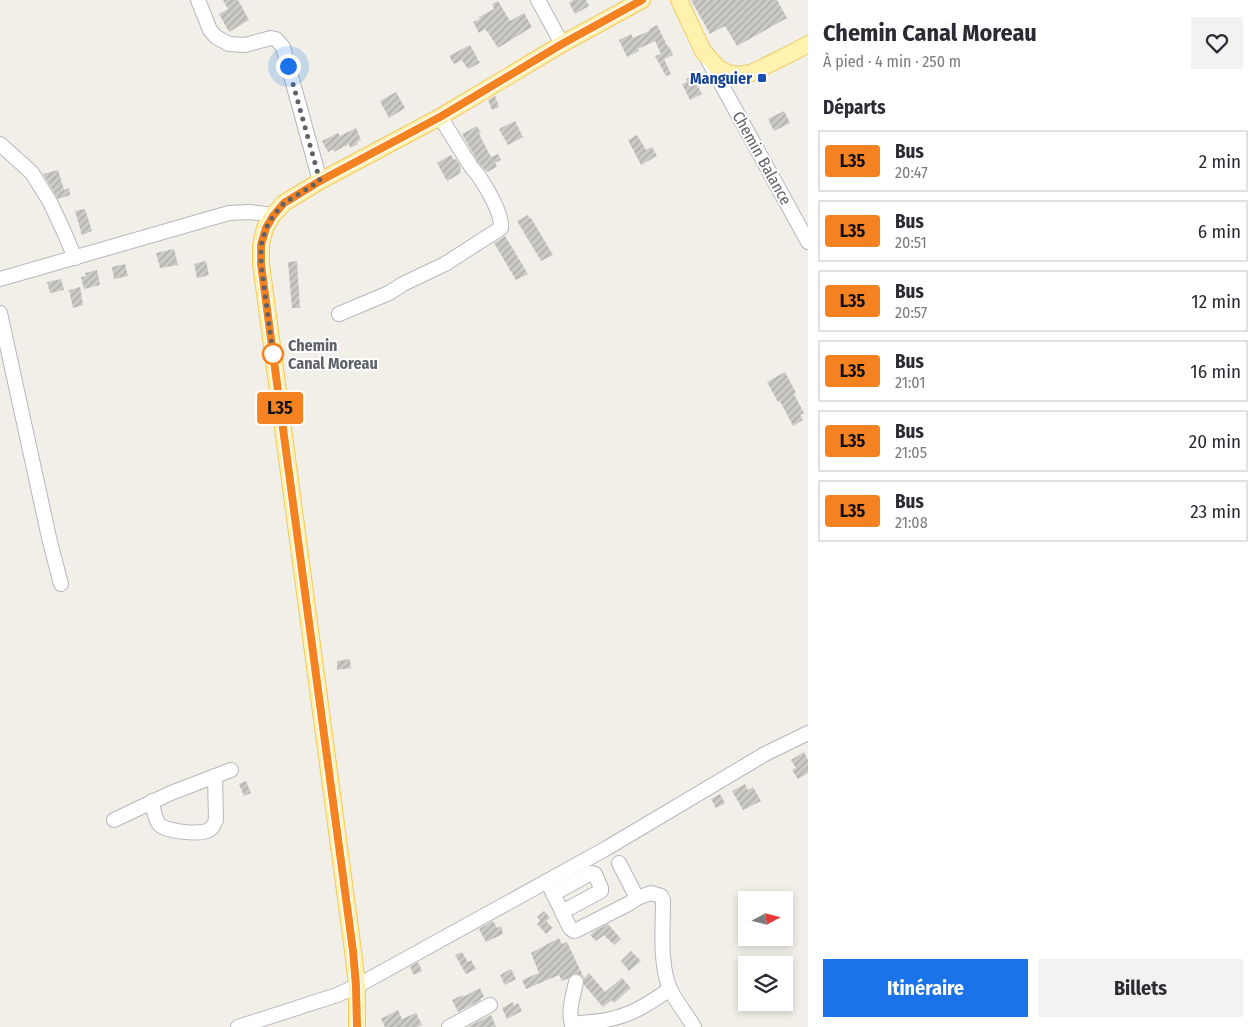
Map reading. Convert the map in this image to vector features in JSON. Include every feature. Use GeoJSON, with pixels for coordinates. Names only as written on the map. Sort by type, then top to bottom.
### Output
{"type":"FeatureCollection","features":[{"type":"Feature","properties":{"kind":"main road"},"geometry":{"type":"LineString","coordinates":[[357,1027],[353,951],[261,264],[261,245],[266,228],[284,203],[320,181],[440,117],[562,44],[642,0]]}},
{"type":"Feature","properties":{"kind":"main road"},"geometry":{"type":"LineString","coordinates":[[679,0],[703,51],[718,68],[728,73],[739,75],[751,73],[808,44]]}},
{"type":"Feature","properties":{"kind":"street"},"geometry":{"type":"LineString","coordinates":[[198,0],[210,30],[216,37],[229,44],[245,45],[271,38],[280,42],[283,47],[320,181]]}},
{"type":"Feature","properties":{"kind":"street"},"geometry":{"type":"LineString","coordinates":[[538,0],[562,44]]}},
{"type":"Feature","properties":{"kind":"street","name":"Chemin Balance"},"geometry":{"type":"LineString","coordinates":[[703,51],[808,240]]}},
{"type":"Feature","properties":{"kind":"street"},"geometry":{"type":"LineString","coordinates":[[339,314],[389,293],[403,284],[445,264],[501,228],[496,208],[487,190],[440,117]]}},
{"type":"Feature","properties":{"kind":"street"},"geometry":{"type":"LineString","coordinates":[[0,144],[32,173],[50,202],[75,258]]}},
{"type":"Feature","properties":{"kind":"street"},"geometry":{"type":"LineString","coordinates":[[0,280],[229,213],[250,212],[273,216]]}},
{"type":"Feature","properties":{"kind":"street"},"geometry":{"type":"LineString","coordinates":[[0,313],[61,584]]}},
{"type":"Feature","properties":{"kind":"street"},"geometry":{"type":"LineString","coordinates":[[238,1027],[337,995],[550,887],[607,848],[764,754],[808,733]]}},
{"type":"Feature","properties":{"kind":"street"},"geometry":{"type":"LineString","coordinates":[[114,820],[152,801],[231,770]]}},
{"type":"Feature","properties":{"kind":"street"},"geometry":{"type":"LineString","coordinates":[[152,801],[159,824],[164,828],[202,833],[208,831],[216,820],[215,776]]}},
{"type":"Feature","properties":{"kind":"street"},"geometry":{"type":"LineString","coordinates":[[620,863],[637,898]]}},
{"type":"Feature","properties":{"kind":"street"},"geometry":{"type":"LineString","coordinates":[[550,887],[592,873],[595,874],[601,891],[562,912]]}},
{"type":"Feature","properties":{"kind":"street"},"geometry":{"type":"LineString","coordinates":[[550,887],[570,928],[574,931],[637,898],[652,893],[661,896],[663,900],[664,967],[670,990],[694,1027]]}},
{"type":"Feature","properties":{"kind":"street"},"geometry":{"type":"LineString","coordinates":[[576,982],[570,1011],[572,1025],[617,1018],[648,1004],[670,990]]}},
{"type":"Feature","properties":{"kind":"street"},"geometry":{"type":"LineString","coordinates":[[449,1027],[490,1005]]}},
{"type":"Feature","properties":{"kind":"building"},"geometry":{"type":"Polygon","coordinates":[[[223,0],[238,0],[249,20],[229,32],[219,14],[228,9],[223,0]]]}},
{"type":"Feature","properties":{"kind":"building"},"geometry":{"type":"Polygon","coordinates":[[[573,0],[586,0],[589,6],[575,14],[569,3],[573,0]]]}},
{"type":"Feature","properties":{"kind":"building"},"geometry":{"type":"Polygon","coordinates":[[[691,0],[777,0],[787,18],[737,46],[725,26],[710,34],[691,0]]]}},
{"type":"Feature","properties":{"kind":"building"},"geometry":{"type":"Polygon","coordinates":[[[498,1],[510,21],[524,13],[532,27],[498,48],[487,31],[485,29],[479,33],[473,22],[494,9],[492,4],[498,1]]]}},
{"type":"Feature","properties":{"kind":"building"},"geometry":{"type":"Polygon","coordinates":[[[657,25],[673,55],[664,59],[671,74],[666,76],[655,56],[661,54],[655,41],[627,57],[619,40],[631,34],[633,38],[657,25]]]}},
{"type":"Feature","properties":{"kind":"building"},"geometry":{"type":"Polygon","coordinates":[[[470,45],[480,63],[468,69],[462,60],[454,64],[449,56],[470,45]]]}},
{"type":"Feature","properties":{"kind":"building"},"geometry":{"type":"Polygon","coordinates":[[[692,76],[702,94],[690,100],[682,84],[687,82],[686,79],[692,76]]]}},
{"type":"Feature","properties":{"kind":"building"},"geometry":{"type":"Polygon","coordinates":[[[396,92],[405,108],[389,118],[380,101],[396,92]]]}},
{"type":"Feature","properties":{"kind":"building"},"geometry":{"type":"Polygon","coordinates":[[[495,96],[499,107],[492,110],[488,100],[495,96]]]}},
{"type":"Feature","properties":{"kind":"building"},"geometry":{"type":"Polygon","coordinates":[[[784,111],[790,123],[774,131],[768,119],[784,111]]]}},
{"type":"Feature","properties":{"kind":"building"},"geometry":{"type":"Polygon","coordinates":[[[515,121],[523,137],[508,145],[499,129],[515,121]]]}},
{"type":"Feature","properties":{"kind":"building"},"geometry":{"type":"Polygon","coordinates":[[[477,126],[491,157],[498,154],[501,160],[495,163],[497,167],[487,172],[478,162],[462,134],[477,126]]]}},
{"type":"Feature","properties":{"kind":"building"},"geometry":{"type":"Polygon","coordinates":[[[356,128],[361,140],[357,142],[358,144],[350,148],[349,144],[334,152],[333,149],[328,152],[322,141],[338,133],[340,136],[356,128]]]}},
{"type":"Feature","properties":{"kind":"building"},"geometry":{"type":"Polygon","coordinates":[[[637,135],[646,150],[652,147],[657,156],[641,165],[628,140],[637,135]]]}},
{"type":"Feature","properties":{"kind":"building"},"geometry":{"type":"Polygon","coordinates":[[[451,155],[461,167],[461,173],[447,181],[437,163],[451,155]]]}},
{"type":"Feature","properties":{"kind":"building"},"geometry":{"type":"Polygon","coordinates":[[[58,170],[64,190],[69,188],[70,195],[58,199],[43,174],[58,170]]]}},
{"type":"Feature","properties":{"kind":"building"},"geometry":{"type":"Polygon","coordinates":[[[85,209],[92,231],[82,235],[75,211],[85,209]]]}},
{"type":"Feature","properties":{"kind":"building"},"geometry":{"type":"Polygon","coordinates":[[[528,215],[553,255],[541,261],[517,221],[528,215]]]}},
{"type":"Feature","properties":{"kind":"building"},"geometry":{"type":"Polygon","coordinates":[[[505,236],[528,274],[516,280],[494,243],[505,236]]]}},
{"type":"Feature","properties":{"kind":"building"},"geometry":{"type":"Polygon","coordinates":[[[174,249],[178,265],[160,268],[156,253],[174,249]]]}},
{"type":"Feature","properties":{"kind":"building"},"geometry":{"type":"Polygon","coordinates":[[[206,261],[209,275],[197,278],[194,264],[206,261]]]}},
{"type":"Feature","properties":{"kind":"building"},"geometry":{"type":"Polygon","coordinates":[[[297,261],[300,308],[292,308],[288,262],[297,261]]]}},
{"type":"Feature","properties":{"kind":"building"},"geometry":{"type":"Polygon","coordinates":[[[125,264],[128,276],[114,279],[112,267],[125,264]]]}},
{"type":"Feature","properties":{"kind":"building"},"geometry":{"type":"Polygon","coordinates":[[[97,270],[100,285],[84,289],[81,277],[86,276],[85,273],[97,270]]]}},
{"type":"Feature","properties":{"kind":"building"},"geometry":{"type":"Polygon","coordinates":[[[61,279],[64,290],[50,293],[47,282],[61,279]]]}},
{"type":"Feature","properties":{"kind":"building"},"geometry":{"type":"Polygon","coordinates":[[[80,287],[83,305],[73,308],[69,290],[80,287]]]}},
{"type":"Feature","properties":{"kind":"building"},"geometry":{"type":"Polygon","coordinates":[[[785,372],[804,413],[800,415],[803,420],[793,426],[780,401],[778,402],[767,382],[785,372]]]}},
{"type":"Feature","properties":{"kind":"building"},"geometry":{"type":"Polygon","coordinates":[[[350,659],[351,668],[337,670],[337,661],[350,659]]]}},
{"type":"Feature","properties":{"kind":"building"},"geometry":{"type":"Polygon","coordinates":[[[804,752],[808,760],[808,773],[798,779],[792,770],[796,768],[791,760],[804,752]]]}},
{"type":"Feature","properties":{"kind":"building"},"geometry":{"type":"Polygon","coordinates":[[[246,781],[251,793],[244,796],[239,784],[246,781]]]}},
{"type":"Feature","properties":{"kind":"building"},"geometry":{"type":"Polygon","coordinates":[[[745,784],[748,790],[753,787],[761,801],[743,810],[732,791],[745,784]]]}},
{"type":"Feature","properties":{"kind":"building"},"geometry":{"type":"Polygon","coordinates":[[[720,794],[725,803],[716,808],[711,799],[720,794]]]}},
{"type":"Feature","properties":{"kind":"building"},"geometry":{"type":"Polygon","coordinates":[[[544,911],[550,918],[546,921],[553,928],[546,934],[537,924],[540,921],[537,917],[544,911]]]}},
{"type":"Feature","properties":{"kind":"building"},"geometry":{"type":"Polygon","coordinates":[[[493,921],[497,928],[501,926],[503,934],[486,942],[479,929],[493,921]]]}},
{"type":"Feature","properties":{"kind":"building"},"geometry":{"type":"Polygon","coordinates":[[[608,924],[621,939],[614,945],[604,935],[596,941],[590,935],[608,924]]]}},
{"type":"Feature","properties":{"kind":"building"},"geometry":{"type":"Polygon","coordinates":[[[559,938],[562,944],[567,942],[584,978],[589,973],[605,992],[622,978],[631,988],[614,1003],[612,1000],[603,1007],[584,985],[582,976],[578,974],[573,974],[562,981],[559,975],[526,989],[522,980],[539,973],[531,953],[559,938]]]}},
{"type":"Feature","properties":{"kind":"building"},"geometry":{"type":"Polygon","coordinates":[[[631,951],[641,961],[629,971],[621,961],[631,951]]]}},
{"type":"Feature","properties":{"kind":"building"},"geometry":{"type":"Polygon","coordinates":[[[462,952],[468,962],[471,960],[476,969],[466,974],[455,955],[462,952]]]}},
{"type":"Feature","properties":{"kind":"building"},"geometry":{"type":"Polygon","coordinates":[[[418,962],[422,971],[414,975],[410,967],[418,962]]]}},
{"type":"Feature","properties":{"kind":"building"},"geometry":{"type":"Polygon","coordinates":[[[511,969],[516,979],[505,985],[500,975],[511,969]]]}},
{"type":"Feature","properties":{"kind":"building"},"geometry":{"type":"Polygon","coordinates":[[[480,988],[484,997],[458,1012],[452,1000],[463,995],[463,997],[480,988]]]}},
{"type":"Feature","properties":{"kind":"building"},"geometry":{"type":"Polygon","coordinates":[[[513,1002],[514,1006],[518,1003],[522,1011],[507,1019],[502,1008],[513,1002]]]}},
{"type":"Feature","properties":{"kind":"building"},"geometry":{"type":"Polygon","coordinates":[[[398,1010],[402,1019],[416,1013],[422,1025],[417,1027],[385,1027],[381,1019],[398,1010]]]}},
{"type":"Feature","properties":{"kind":"building"},"geometry":{"type":"Polygon","coordinates":[[[491,1015],[496,1027],[468,1027],[473,1024],[491,1015]]]}},
{"type":"Feature","properties":{"kind":"bus line","name":"L35"},"geometry":{"type":"LineString","coordinates":[[357,1027],[353,951],[261,264],[261,245],[266,228],[284,203],[320,181],[440,117],[562,44],[642,0]]}},
{"type":"Feature","properties":{"kind":"place","name":"Manguier"},"geometry":{"type":"Point","coordinates":[762,78]}},
{"type":"Feature","properties":{"kind":"place","name":"Chemin Canal Moreau"},"geometry":{"type":"Point","coordinates":[273,354]}},
{"type":"Feature","properties":{"kind":"route"},"geometry":{"type":"LineString","coordinates":[[273,354],[274,361],[261,264],[261,245],[266,228],[284,203],[320,181],[288,66]]}}]}
